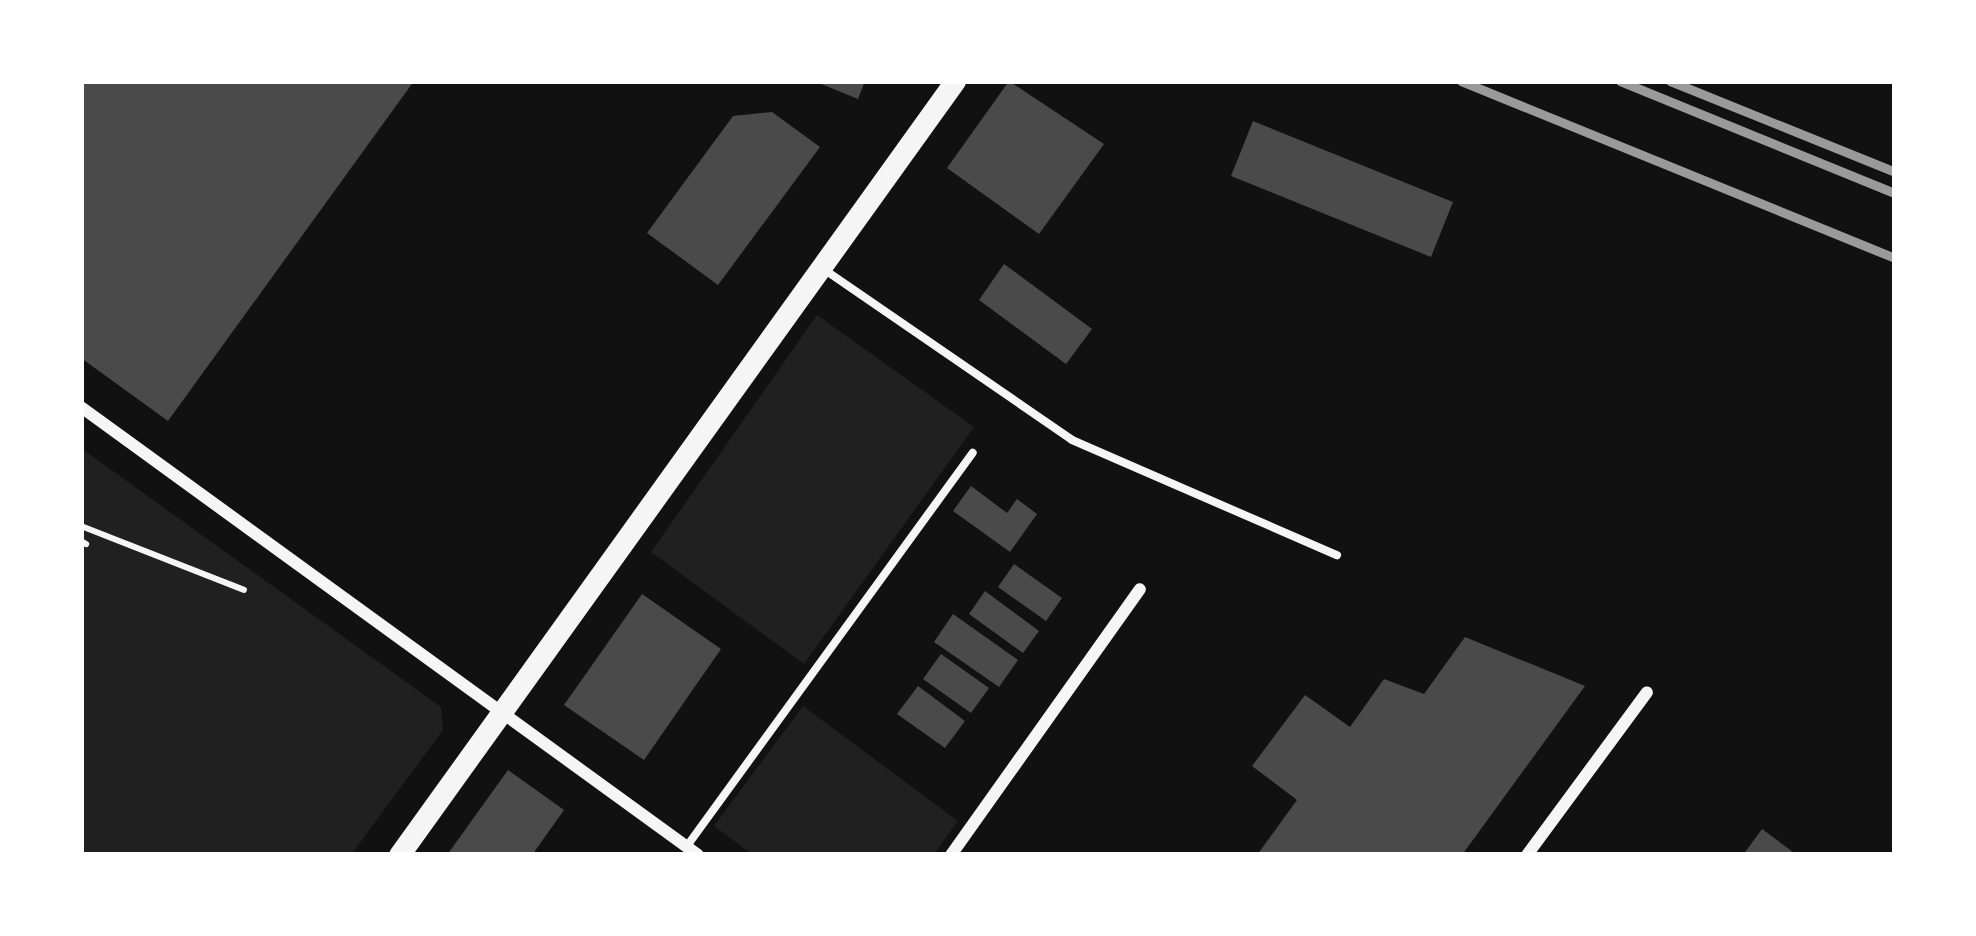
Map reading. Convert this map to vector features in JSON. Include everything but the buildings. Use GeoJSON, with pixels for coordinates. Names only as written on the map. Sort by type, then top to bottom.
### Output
{"type":"FeatureCollection","features":[{"type":"Feature","properties":{"kind":"street"},"geometry":{"type":"LineString","coordinates":[[399,855],[955,81]]}},
{"type":"Feature","properties":{"kind":"street"},"geometry":{"type":"LineString","coordinates":[[81,407],[692,851]]}},
{"type":"Feature","properties":{"kind":"street"},"geometry":{"type":"LineString","coordinates":[[951,855],[1140,589]]}},
{"type":"Feature","properties":{"kind":"street"},"geometry":{"type":"LineString","coordinates":[[1527,855],[1647,692]]}},
{"type":"Feature","properties":{"kind":"lane"},"geometry":{"type":"LineString","coordinates":[[821,267],[1072,440],[1337,555]]}},
{"type":"Feature","properties":{"kind":"lane"},"geometry":{"type":"LineString","coordinates":[[692,851],[973,453]]}},
{"type":"Feature","properties":{"kind":"path"},"geometry":{"type":"LineString","coordinates":[[81,526],[244,590]]}},
{"type":"Feature","properties":{"kind":"shaded area"},"geometry":{"type":"Polygon","coordinates":[[[817,315],[974,427],[804,664],[651,552],[817,315]]]}},
{"type":"Feature","properties":{"kind":"shaded area"},"geometry":{"type":"Polygon","coordinates":[[[81,448],[441,707],[443,730],[351,855],[81,855],[81,448]]]}},
{"type":"Feature","properties":{"kind":"shaded area"},"geometry":{"type":"Polygon","coordinates":[[[803,706],[958,821],[933,855],[753,855],[714,826],[803,706]]]}},
{"type":"Feature","properties":{"kind":"railway"},"geometry":{"type":"LineString","coordinates":[[1461,81],[1895,258]]}},
{"type":"Feature","properties":{"kind":"railway"},"geometry":{"type":"LineString","coordinates":[[1620,81],[1895,193]]}},
{"type":"Feature","properties":{"kind":"railway"},"geometry":{"type":"LineString","coordinates":[[1670,81],[1895,172]]}}]}
